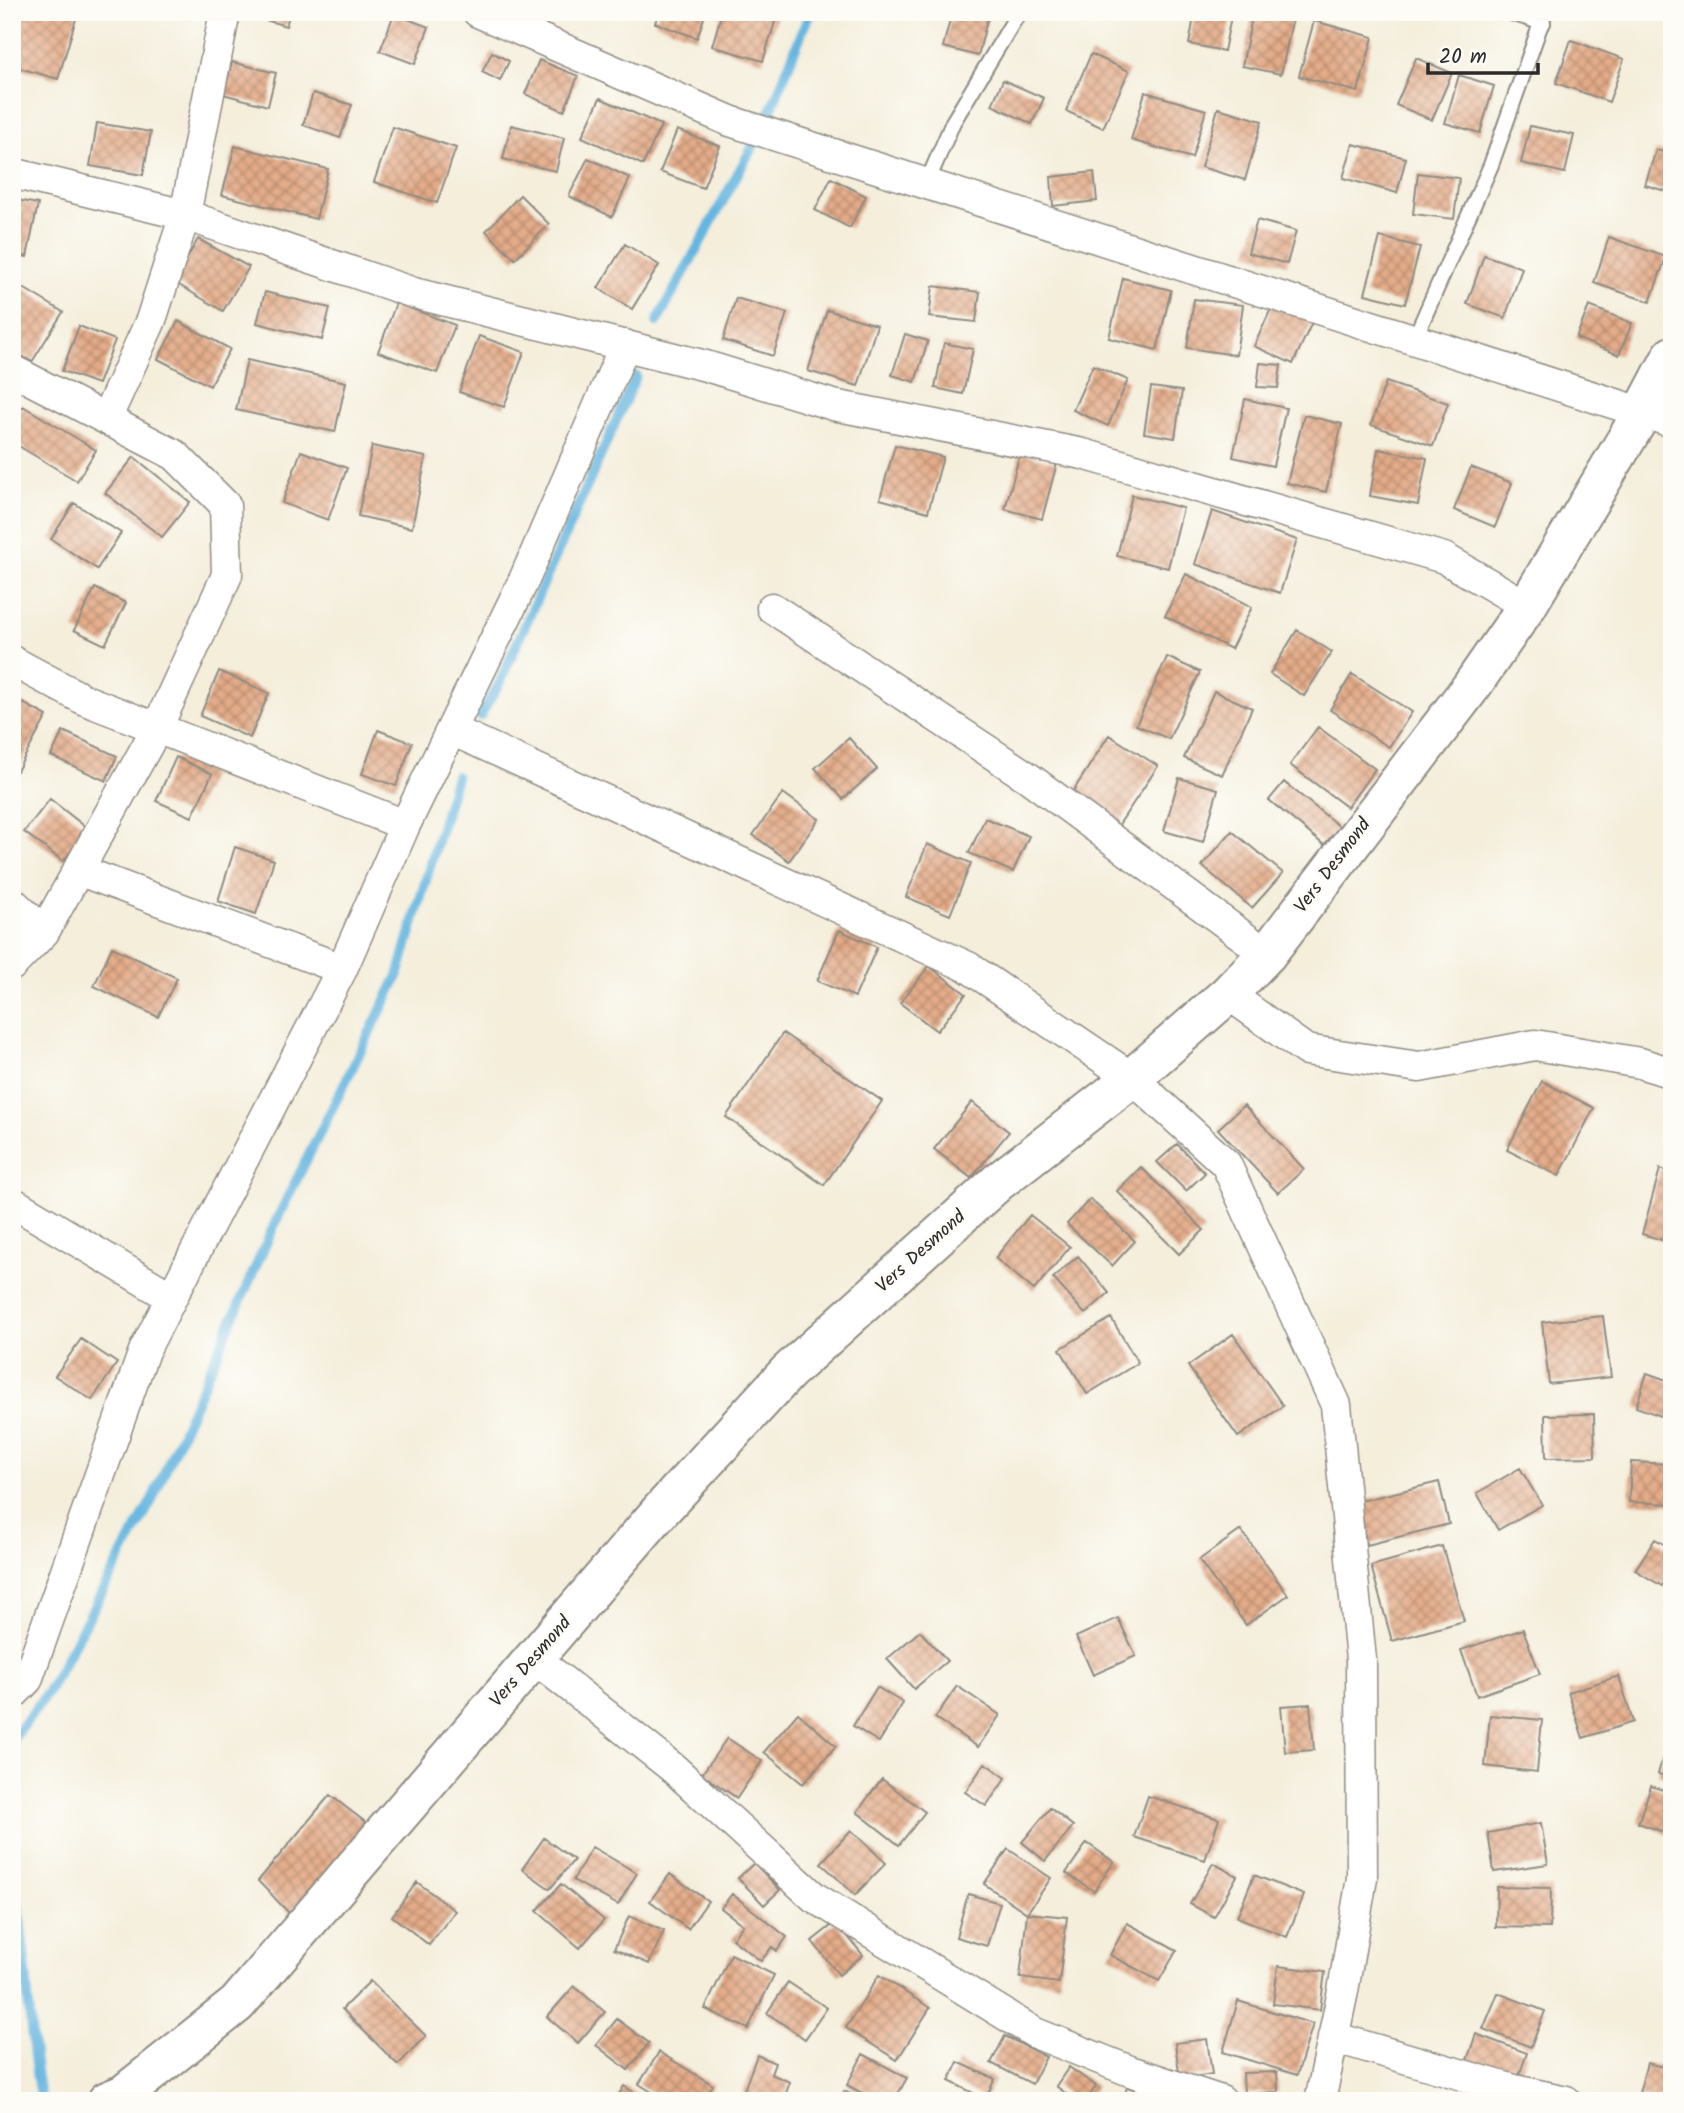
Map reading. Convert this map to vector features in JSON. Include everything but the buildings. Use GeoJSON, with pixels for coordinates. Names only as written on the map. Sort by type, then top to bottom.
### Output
{"type":"FeatureCollection","features":[{"type":"Feature","properties":{"kind":"main road","name":"Vers Desmond"},"geometry":{"type":"LineString","coordinates":[[122,2099],[237,2004],[661,1510],[788,1372],[998,1182],[1132,1078],[1228,995],[1267,954],[1471,687],[1657,418],[1672,356]]}},
{"type":"Feature","properties":{"kind":"street"},"geometry":{"type":"LineString","coordinates":[[107,417],[151,320],[185,215],[225,12]]}},
{"type":"Feature","properties":{"kind":"street"},"geometry":{"type":"LineString","coordinates":[[478,12],[743,125],[926,185],[1029,214],[1657,418]]}},
{"type":"Feature","properties":{"kind":"street"},"geometry":{"type":"LineString","coordinates":[[12,173],[185,215],[414,293],[625,345],[833,405],[1083,454],[1444,558],[1527,606]]}},
{"type":"Feature","properties":{"kind":"street"},"geometry":{"type":"LineString","coordinates":[[12,1695],[27,1680],[144,1351],[342,970],[405,825],[524,580],[625,345]]}},
{"type":"Feature","properties":{"kind":"street"},"geometry":{"type":"LineString","coordinates":[[12,370],[107,417],[175,455],[225,505],[227,575],[157,728],[44,932],[12,965]]}},
{"type":"Feature","properties":{"kind":"street"},"geometry":{"type":"LineString","coordinates":[[772,608],[1029,778],[1267,954]]}},
{"type":"Feature","properties":{"kind":"street"},"geometry":{"type":"LineString","coordinates":[[12,661],[85,700],[405,825]]}},
{"type":"Feature","properties":{"kind":"street"},"geometry":{"type":"LineString","coordinates":[[452,730],[968,967],[1132,1078],[1226,1164],[1336,1405],[1361,1660],[1364,1777],[1362,1878],[1320,2101]]}},
{"type":"Feature","properties":{"kind":"street"},"geometry":{"type":"LineString","coordinates":[[78,870],[342,970]]}},
{"type":"Feature","properties":{"kind":"street"},"geometry":{"type":"LineString","coordinates":[[12,902],[44,932]]}},
{"type":"Feature","properties":{"kind":"street"},"geometry":{"type":"LineString","coordinates":[[1228,995],[1306,1050],[1419,1067],[1535,1045],[1640,1063],[1672,1073]]}},
{"type":"Feature","properties":{"kind":"street"},"geometry":{"type":"LineString","coordinates":[[12,1202],[171,1297]]}},
{"type":"Feature","properties":{"kind":"street"},"geometry":{"type":"LineString","coordinates":[[534,1658],[673,1768],[814,1897],[1035,2034],[1130,2071],[1221,2101]]}},
{"type":"Feature","properties":{"kind":"street"},"geometry":{"type":"LineString","coordinates":[[1333,2037],[1514,2090],[1566,2101]]}},
{"type":"Feature","properties":{"kind":"lane"},"geometry":{"type":"LineString","coordinates":[[926,185],[953,122],[1019,12]]}},
{"type":"Feature","properties":{"kind":"lane"},"geometry":{"type":"LineString","coordinates":[[1414,340],[1490,165],[1544,18],[1508,12]]}},
{"type":"Feature","properties":{"kind":"waterway"},"geometry":{"type":"LineString","coordinates":[[657,322],[767,120],[810,12]]}},
{"type":"Feature","properties":{"kind":"waterway"},"geometry":{"type":"LineString","coordinates":[[480,716],[498,686],[636,376]]}},
{"type":"Feature","properties":{"kind":"waterway"},"geometry":{"type":"LineString","coordinates":[[12,1740],[48,1692],[152,1500],[276,1221],[398,976],[456,776]]}},
{"type":"Feature","properties":{"kind":"waterway"},"geometry":{"type":"LineString","coordinates":[[12,1875],[22,1931],[41,2101]]}}]}
